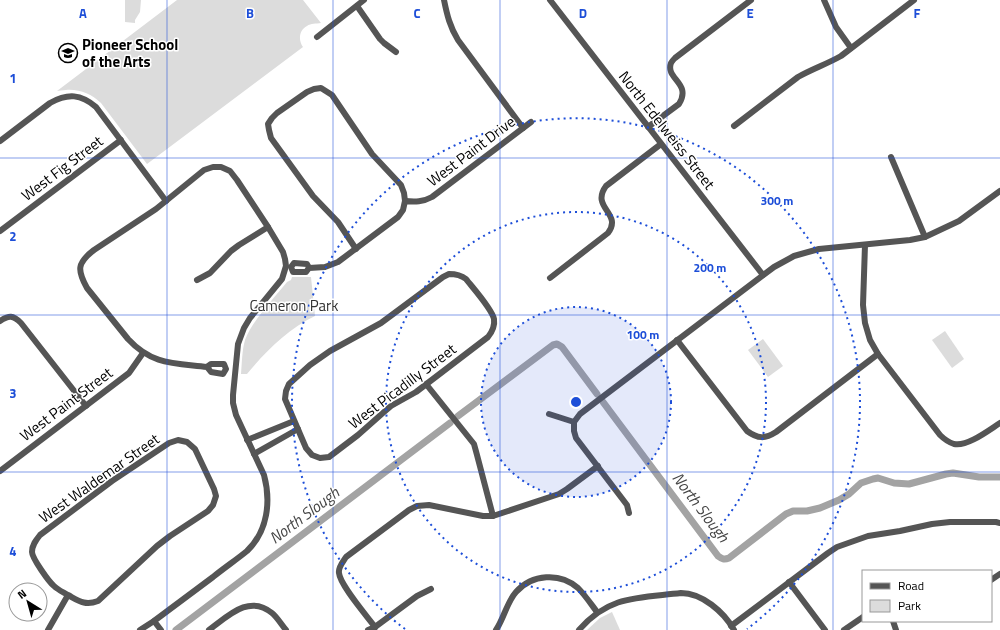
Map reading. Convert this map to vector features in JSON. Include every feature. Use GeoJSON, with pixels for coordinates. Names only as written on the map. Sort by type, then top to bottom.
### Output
{"type":"FeatureCollection","features":[{"type":"Feature","properties":{"kind":"street"},"geometry":{"type":"LineString","coordinates":[[317,37],[364,0]]}},
{"type":"Feature","properties":{"kind":"street"},"geometry":{"type":"LineString","coordinates":[[444,0],[447,18],[458,40],[523,128]]}},
{"type":"Feature","properties":{"kind":"street","name":"North Edelweiss Street"},"geometry":{"type":"LineString","coordinates":[[550,0],[762,275]]}},
{"type":"Feature","properties":{"kind":"street"},"geometry":{"type":"LineString","coordinates":[[648,127],[679,104],[682,98],[682,88],[670,69],[671,63],[675,58],[751,0]]}},
{"type":"Feature","properties":{"kind":"street"},"geometry":{"type":"LineString","coordinates":[[824,0],[836,27],[851,48]]}},
{"type":"Feature","properties":{"kind":"street"},"geometry":{"type":"LineString","coordinates":[[734,126],[798,77],[833,61],[914,0]]}},
{"type":"Feature","properties":{"kind":"street"},"geometry":{"type":"LineString","coordinates":[[357,6],[380,39],[396,52]]}},
{"type":"Feature","properties":{"kind":"street"},"geometry":{"type":"LineString","coordinates":[[140,630],[247,550],[259,534],[264,524],[268,499],[264,475],[236,415],[233,403],[238,344],[244,328],[250,318],[282,279],[288,266],[294,263],[307,264],[309,268],[325,267],[338,262],[356,249],[398,217],[403,210],[405,201],[401,185],[372,154],[332,95],[321,88],[314,89],[307,92],[272,118],[268,124],[269,130],[276,145],[313,196],[338,222],[356,249]]}},
{"type":"Feature","properties":{"kind":"street"},"geometry":{"type":"LineString","coordinates":[[0,141],[50,103],[64,97],[73,96],[82,98],[90,101],[96,107],[166,201]]}},
{"type":"Feature","properties":{"kind":"street","name":"West Paint Drive"},"geometry":{"type":"LineString","coordinates":[[405,201],[418,202],[432,197],[531,122]]}},
{"type":"Feature","properties":{"kind":"street","name":"West Fig Street"},"geometry":{"type":"LineString","coordinates":[[0,231],[121,140]]}},
{"type":"Feature","properties":{"kind":"street"},"geometry":{"type":"LineString","coordinates":[[550,278],[608,233],[611,229],[612,219],[602,201],[602,191],[606,186],[661,144]]}},
{"type":"Feature","properties":{"kind":"street"},"geometry":{"type":"LineString","coordinates":[[891,156],[925,237]]}},
{"type":"Feature","properties":{"kind":"street"},"geometry":{"type":"LineString","coordinates":[[226,369],[224,364],[211,364],[207,367],[165,362],[154,359],[135,347],[87,288],[80,273],[80,268],[83,261],[88,254],[156,209],[204,170],[213,167],[221,167],[230,171],[237,180],[268,227],[288,266]]}},
{"type":"Feature","properties":{"kind":"street"},"geometry":{"type":"LineString","coordinates":[[629,513],[627,505],[576,438],[574,422],[580,414],[774,266],[794,256],[819,249],[866,245],[925,237],[959,221],[1000,191]]}},
{"type":"Feature","properties":{"kind":"street"},"geometry":{"type":"LineString","coordinates":[[197,280],[210,273],[231,251],[239,245],[268,227]]}},
{"type":"Feature","properties":{"kind":"street"},"geometry":{"type":"LineString","coordinates":[[866,245],[863,304],[865,323],[870,340],[878,354],[940,435],[946,440],[955,444],[969,442],[1000,423]]}},
{"type":"Feature","properties":{"kind":"street","name":"West Picadilly Street"},"geometry":{"type":"LineString","coordinates":[[294,421],[285,399],[289,384],[321,357],[381,323],[443,277],[449,274],[461,275],[466,279],[491,312],[494,318],[492,331],[488,337],[416,392],[391,406],[358,435],[329,457],[320,458],[312,455],[306,448],[298,429]]}},
{"type":"Feature","properties":{"kind":"street"},"geometry":{"type":"LineString","coordinates":[[0,321],[8,317],[17,319],[86,406]]}},
{"type":"Feature","properties":{"kind":"street"},"geometry":{"type":"LineString","coordinates":[[677,340],[747,431],[754,436],[761,437],[768,437],[776,432],[878,354]]}},
{"type":"Feature","properties":{"kind":"street","name":"West Paint Street"},"geometry":{"type":"LineString","coordinates":[[0,471],[129,373],[143,353]]}},
{"type":"Feature","properties":{"kind":"street"},"geometry":{"type":"LineString","coordinates":[[207,367],[211,372],[223,374],[226,369]]}},
{"type":"Feature","properties":{"kind":"street"},"geometry":{"type":"LineString","coordinates":[[226,369],[236,369]]}},
{"type":"Feature","properties":{"kind":"street"},"geometry":{"type":"LineString","coordinates":[[426,384],[474,444],[493,516]]}},
{"type":"Feature","properties":{"kind":"street"},"geometry":{"type":"LineString","coordinates":[[549,414],[574,422]]}},
{"type":"Feature","properties":{"kind":"street"},"geometry":{"type":"LineString","coordinates":[[247,440],[294,421],[298,429],[254,454]]}},
{"type":"Feature","properties":{"kind":"street","name":"West Waldemar Street"},"geometry":{"type":"LineString","coordinates":[[178,440],[187,442],[196,449],[216,496],[213,505],[208,511],[157,546],[98,601],[91,603],[79,602],[68,595],[53,586],[34,560],[32,548],[40,535],[112,481],[169,443],[178,440]]}},
{"type":"Feature","properties":{"kind":"street"},"geometry":{"type":"LineString","coordinates":[[375,629],[342,583],[339,573],[341,564],[346,557],[409,510],[417,506],[429,505],[483,516],[493,516],[559,494],[598,466]]}},
{"type":"Feature","properties":{"kind":"street"},"geometry":{"type":"LineString","coordinates":[[579,630],[586,621],[597,612],[624,600],[688,593],[695,595],[717,609],[732,628],[789,582],[837,547],[868,536],[942,522],[996,522],[1000,524]]}},
{"type":"Feature","properties":{"kind":"street"},"geometry":{"type":"LineString","coordinates":[[496,630],[516,592],[522,586],[536,579],[546,577],[555,577],[573,584],[579,589],[597,612]]}},
{"type":"Feature","properties":{"kind":"street"},"geometry":{"type":"LineString","coordinates":[[789,582],[825,630]]}},
{"type":"Feature","properties":{"kind":"street"},"geometry":{"type":"LineString","coordinates":[[368,630],[375,629],[417,596],[431,589]]}},
{"type":"Feature","properties":{"kind":"street"},"geometry":{"type":"LineString","coordinates":[[48,630],[68,595]]}},
{"type":"Feature","properties":{"kind":"street"},"geometry":{"type":"LineString","coordinates":[[209,630],[238,609],[246,606],[266,608],[286,630]]}},
{"type":"Feature","properties":{"kind":"street"},"geometry":{"type":"LineString","coordinates":[[844,630],[862,618]]}},
{"type":"Feature","properties":{"kind":"street"},"geometry":{"type":"LineString","coordinates":[[154,621],[161,630]]}},
{"type":"Feature","properties":{"kind":"green space"},"geometry":{"type":"Polygon","coordinates":[[[125,0],[141,0],[140,12],[135,20],[135,23],[125,22],[125,0]]]}},
{"type":"Feature","properties":{"kind":"green space"},"geometry":{"type":"Polygon","coordinates":[[[177,0],[303,0],[321,23],[310,24],[302,30],[300,38],[303,47],[147,164],[101,103],[81,91],[57,91],[177,0]]]}},
{"type":"Feature","properties":{"kind":"green space","name":"Cameron Park"},"geometry":{"type":"Polygon","coordinates":[[[292,277],[311,277],[315,316],[296,327],[278,341],[247,374],[241,374],[243,348],[248,333],[264,310],[292,277]]]}},
{"type":"Feature","properties":{"kind":"green space"},"geometry":{"type":"Polygon","coordinates":[[[945,331],[964,359],[952,368],[932,340],[945,331]]]}},
{"type":"Feature","properties":{"kind":"green space"},"geometry":{"type":"Polygon","coordinates":[[[763,339],[783,366],[768,377],[748,350],[763,339]]]}},
{"type":"Feature","properties":{"kind":"green space"},"geometry":{"type":"Polygon","coordinates":[[[612,612],[620,630],[587,630],[600,618],[612,612]]]}},
{"type":"Feature","properties":{"kind":"waterway","name":"North Slough"},"geometry":{"type":"LineString","coordinates":[[458,416],[553,345],[557,344],[562,347],[597,394]]}},
{"type":"Feature","properties":{"kind":"waterway","name":"North Slough"},"geometry":{"type":"LineString","coordinates":[[603,402],[718,556],[723,559],[729,558],[786,514],[793,511],[807,511],[820,508],[849,494],[861,483],[873,479],[878,478],[894,483],[909,484],[953,473],[979,477],[1000,477]]}},
{"type":"Feature","properties":{"kind":"waterway","name":"North Slough"},"geometry":{"type":"LineString","coordinates":[[176,630],[450,423]]}},
{"type":"Feature","properties":{"kind":"place","name":"Pioneer School of the Arts"},"geometry":{"type":"Point","coordinates":[68,53]}}]}
